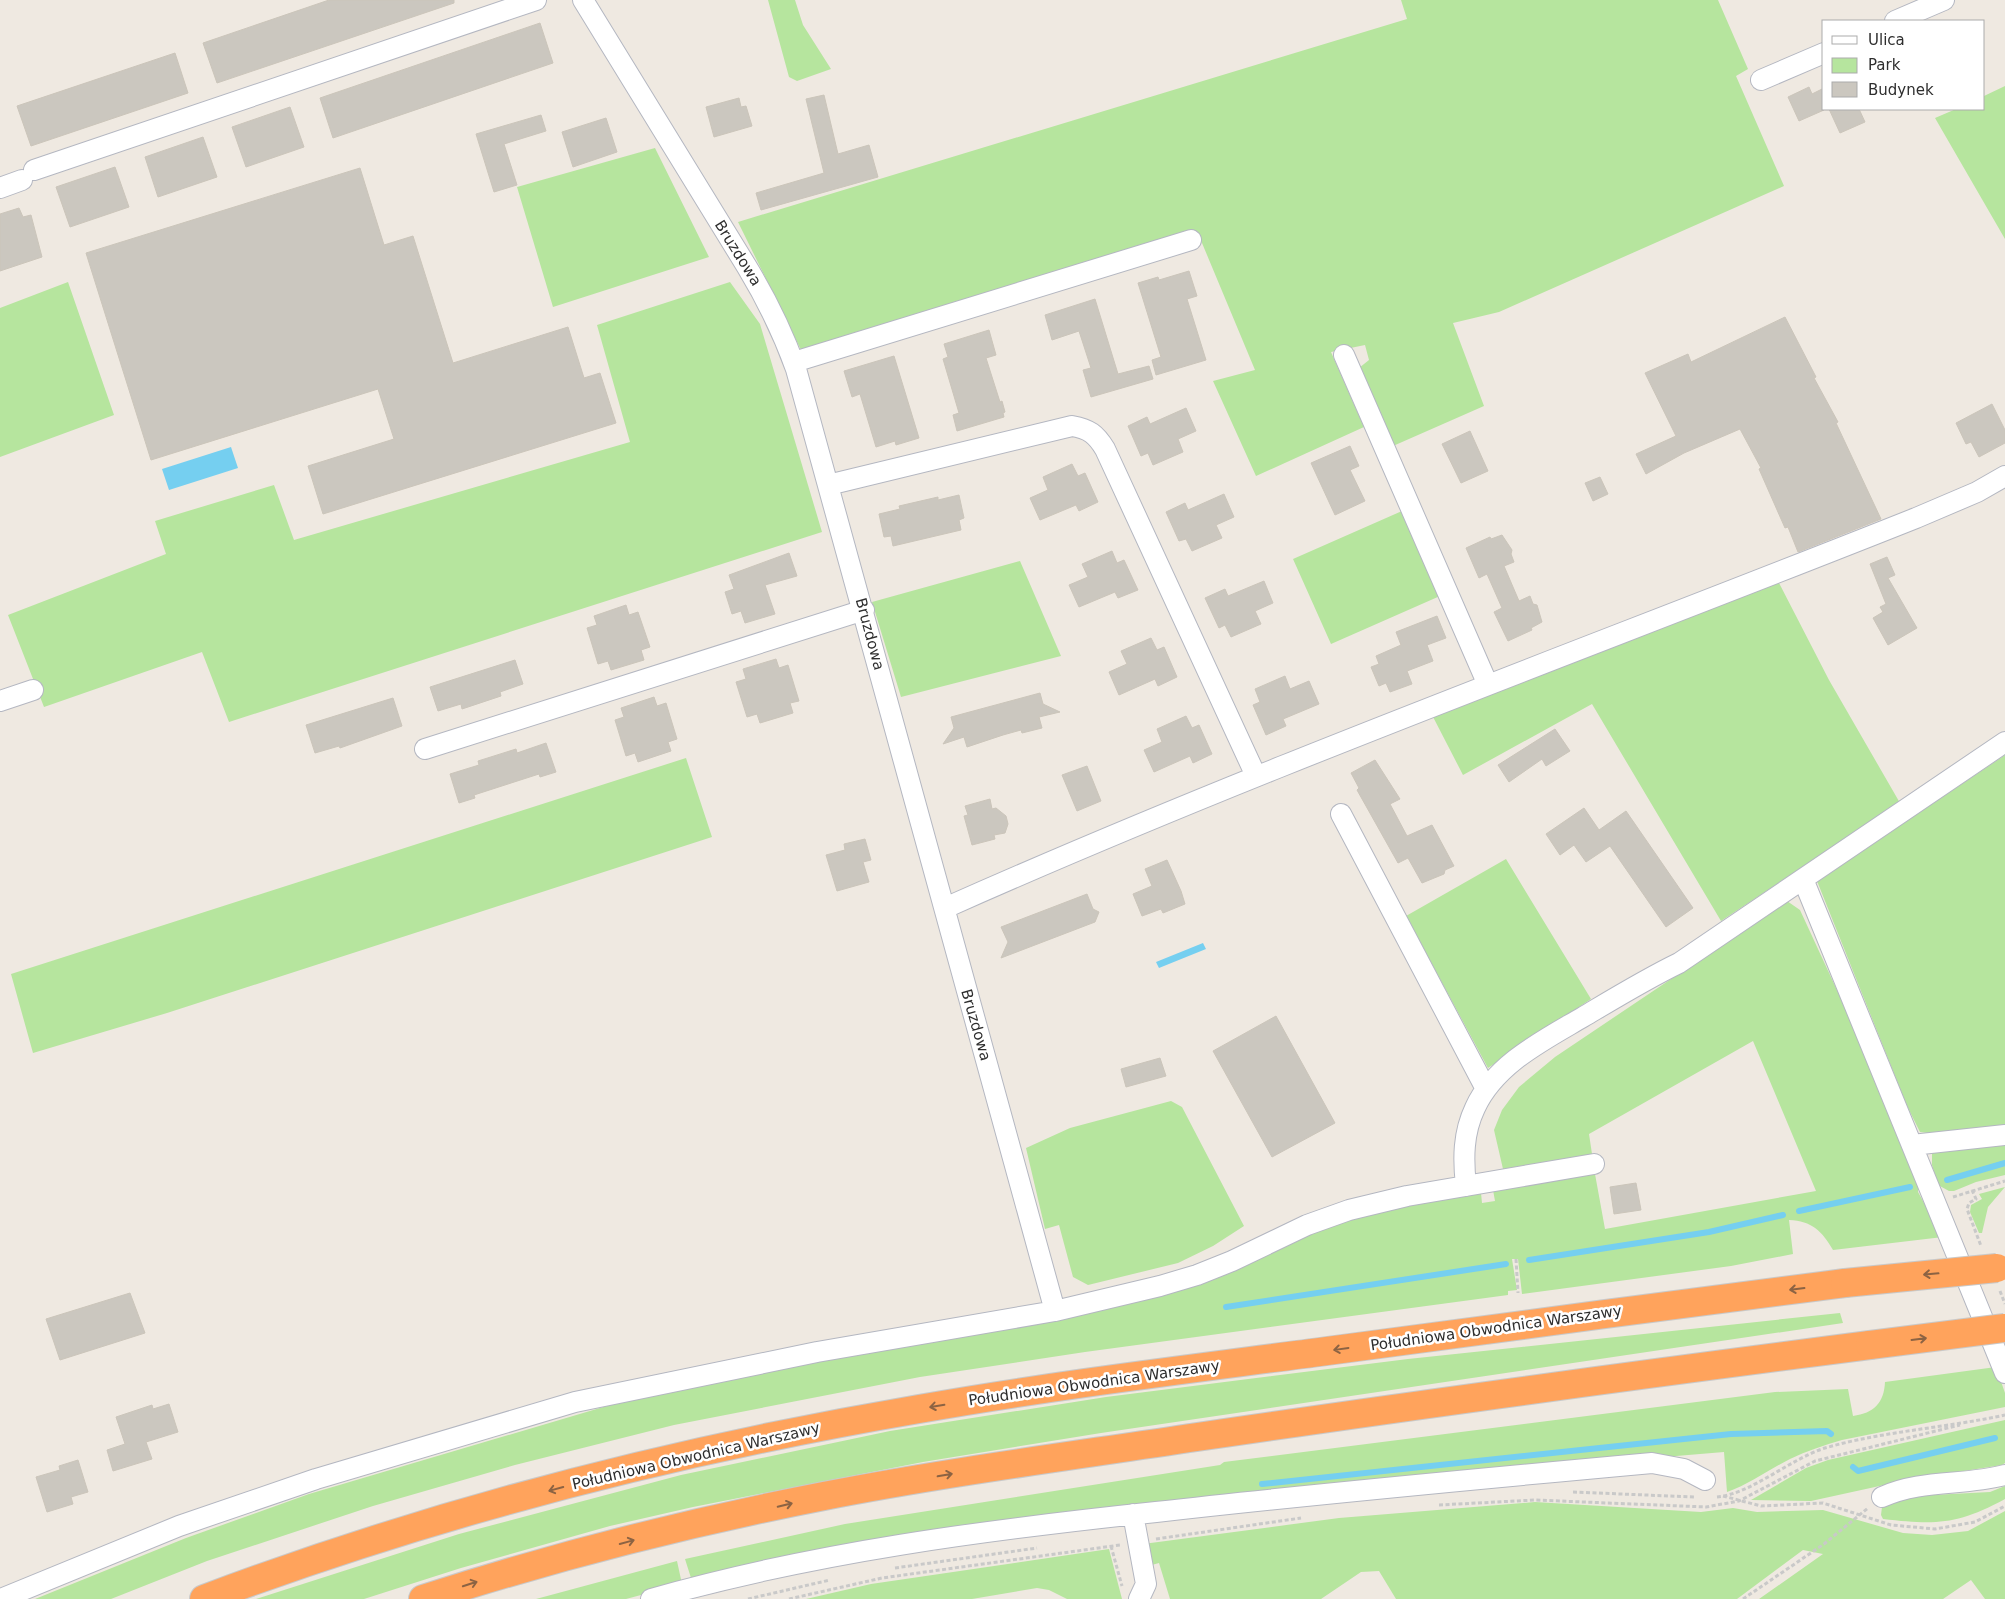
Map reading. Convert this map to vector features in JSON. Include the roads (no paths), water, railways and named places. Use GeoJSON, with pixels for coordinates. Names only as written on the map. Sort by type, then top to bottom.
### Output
{"type":"FeatureCollection","features":[{"type":"Feature","properties":{"kind":"highway","name":"Południowa Obwodnica Warszawy"},"geometry":{"type":"LineString","coordinates":[[204,1599],[438,1521],[625,1470],[754,1440],[840,1424],[1038,1389],[1845,1283],[2001,1267]]}},
{"type":"Feature","properties":{"kind":"highway"},"geometry":{"type":"LineString","coordinates":[[424,1599],[483,1580],[686,1527],[834,1494],[969,1471],[1276,1426],[2005,1328]]}},
{"type":"Feature","properties":{"kind":"street"},"geometry":{"type":"LineString","coordinates":[[0,188],[28,175],[536,0]]}},
{"type":"Feature","properties":{"kind":"street","name":"Bruzdowa"},"geometry":{"type":"LineString","coordinates":[[583,0],[770,306],[794,362],[864,610],[1055,1311]]}},
{"type":"Feature","properties":{"kind":"street"},"geometry":{"type":"LineString","coordinates":[[1897,20],[1944,0]]}},
{"type":"Feature","properties":{"kind":"street"},"geometry":{"type":"LineString","coordinates":[[1761,80],[1822,54]]}},
{"type":"Feature","properties":{"kind":"street"},"geometry":{"type":"LineString","coordinates":[[794,362],[1191,240]]}},
{"type":"Feature","properties":{"kind":"street"},"geometry":{"type":"LineString","coordinates":[[1344,355],[1488,685]]}},
{"type":"Feature","properties":{"kind":"street"},"geometry":{"type":"LineString","coordinates":[[828,485],[1072,426],[1090,430],[1096,435],[1105,449],[1256,776]]}},
{"type":"Feature","properties":{"kind":"street"},"geometry":{"type":"LineString","coordinates":[[945,908],[1067,854],[1256,776],[1916,518],[1977,492],[2005,476]]}},
{"type":"Feature","properties":{"kind":"street"},"geometry":{"type":"LineString","coordinates":[[426,749],[864,610]]}},
{"type":"Feature","properties":{"kind":"street"},"geometry":{"type":"LineString","coordinates":[[0,701],[33,690]]}},
{"type":"Feature","properties":{"kind":"street"},"geometry":{"type":"LineString","coordinates":[[1466,1186],[1464,1163],[1468,1125],[1486,1089],[1506,1067],[1535,1046],[1641,982],[1679,963],[2005,742]]}},
{"type":"Feature","properties":{"kind":"street"},"geometry":{"type":"LineString","coordinates":[[1342,814],[1486,1089]]}},
{"type":"Feature","properties":{"kind":"street"},"geometry":{"type":"LineString","coordinates":[[1803,879],[2005,1373]]}},
{"type":"Feature","properties":{"kind":"street"},"geometry":{"type":"LineString","coordinates":[[1912,1145],[2005,1135]]}},
{"type":"Feature","properties":{"kind":"street"},"geometry":{"type":"LineString","coordinates":[[2,1599],[179,1526],[316,1479],[575,1402],[817,1352],[1055,1311],[1160,1286],[1197,1275],[1232,1261],[1307,1225],[1349,1210],[1406,1196],[1594,1164]]}},
{"type":"Feature","properties":{"kind":"street"},"geometry":{"type":"LineString","coordinates":[[651,1599],[774,1569],[909,1542],[1065,1521],[1348,1490],[1652,1463],[1684,1469],[1705,1480]]}},
{"type":"Feature","properties":{"kind":"street"},"geometry":{"type":"LineString","coordinates":[[1882,1497],[1911,1487],[1991,1479],[2005,1474]]}},
{"type":"Feature","properties":{"kind":"street"},"geometry":{"type":"LineString","coordinates":[[1133,1514],[1138,1542],[1136,1591]]}},
{"type":"Feature","properties":{"kind":"water"},"geometry":{"type":"Polygon","coordinates":[[[231,447],[238,468],[169,490],[162,469],[231,447]]]}},
{"type":"Feature","properties":{"kind":"water"},"geometry":{"type":"Polygon","coordinates":[[[1203,943],[1206,949],[1159,968],[1156,962],[1203,943]]]}},
{"type":"Feature","properties":{"kind":"waterway"},"geometry":{"type":"LineString","coordinates":[[1947,1180],[2005,1163]]}},
{"type":"Feature","properties":{"kind":"waterway"},"geometry":{"type":"LineString","coordinates":[[1799,1211],[1910,1187]]}},
{"type":"Feature","properties":{"kind":"waterway"},"geometry":{"type":"LineString","coordinates":[[1529,1260],[1709,1232],[1783,1215]]}},
{"type":"Feature","properties":{"kind":"waterway"},"geometry":{"type":"LineString","coordinates":[[1226,1307],[1506,1264]]}},
{"type":"Feature","properties":{"kind":"waterway"},"geometry":{"type":"LineString","coordinates":[[1262,1484],[1731,1434],[1827,1431],[1831,1434]]}},
{"type":"Feature","properties":{"kind":"waterway"},"geometry":{"type":"LineString","coordinates":[[1853,1467],[1858,1471],[1995,1438]]}}]}
